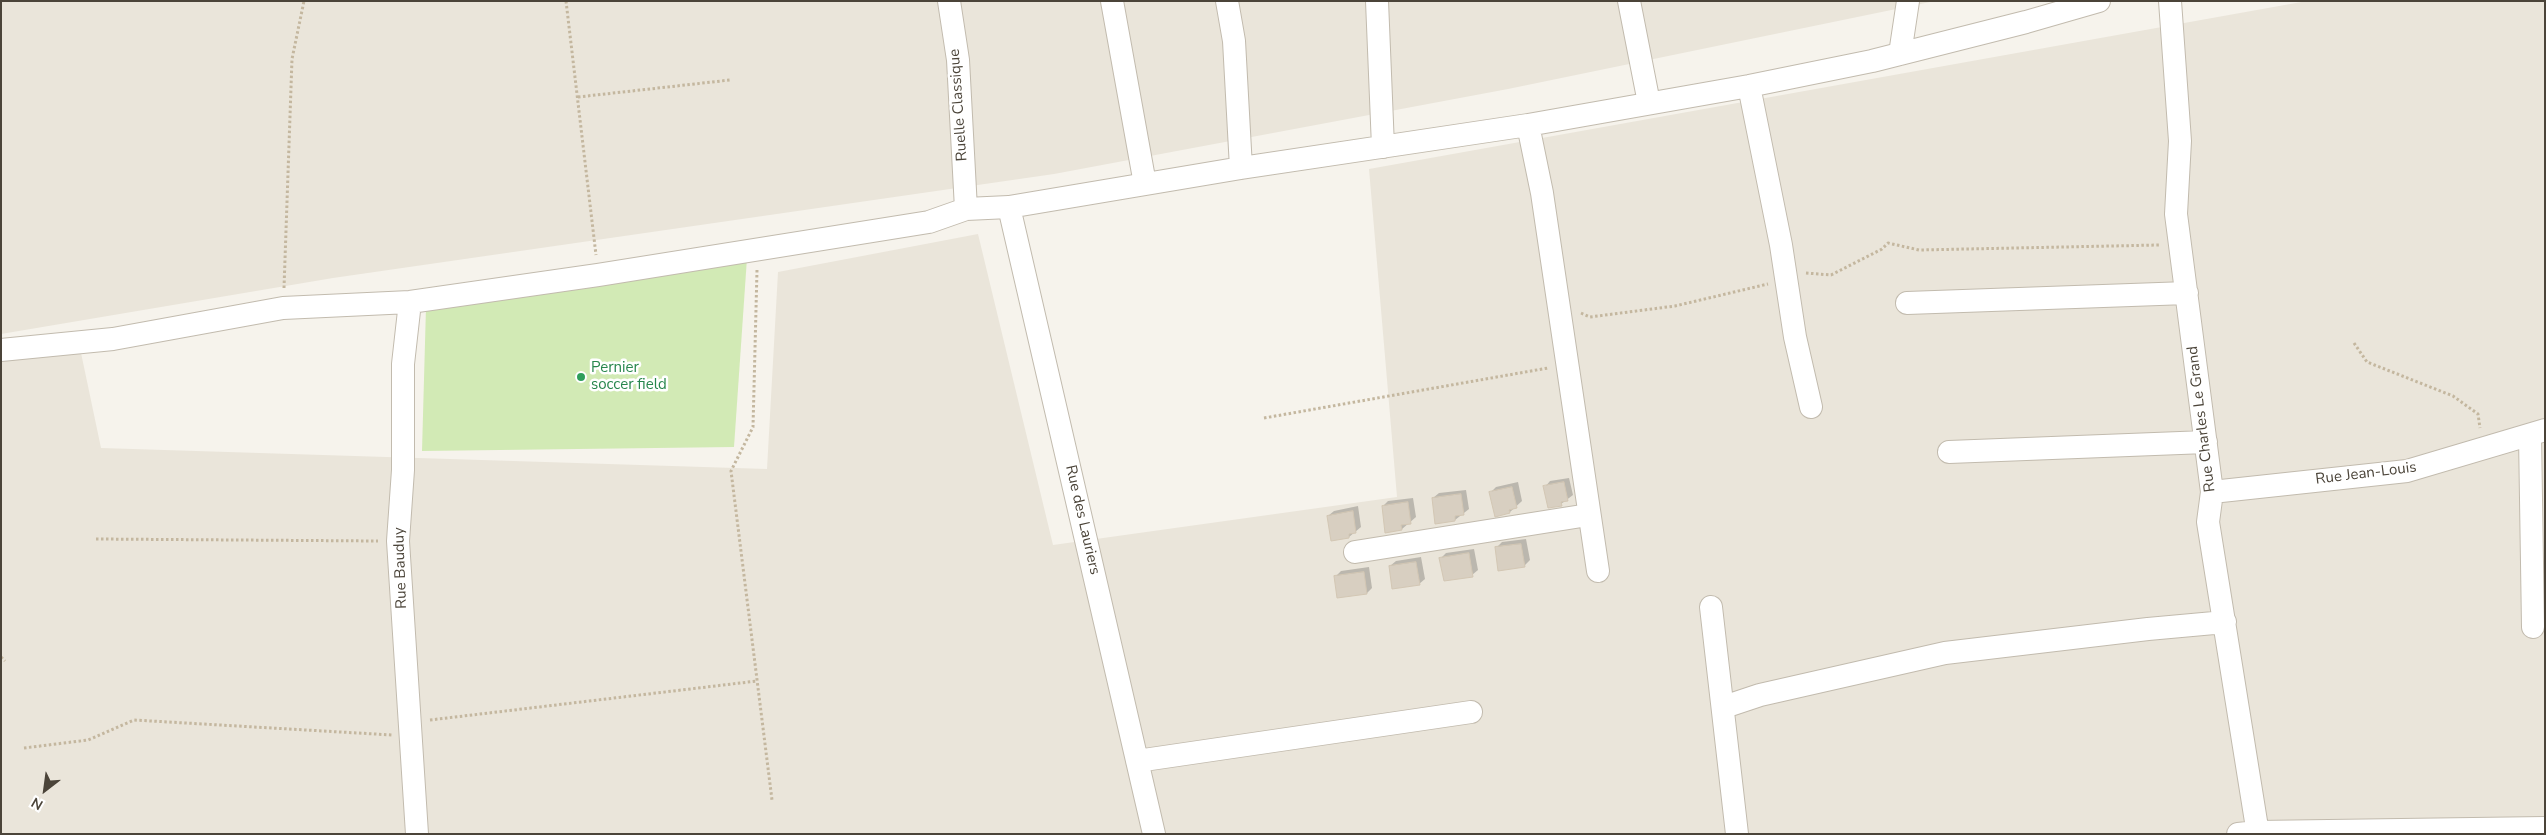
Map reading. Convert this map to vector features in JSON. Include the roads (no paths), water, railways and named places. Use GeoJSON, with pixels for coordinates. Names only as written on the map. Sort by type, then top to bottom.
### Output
{"type":"FeatureCollection","features":[{"type":"Feature","properties":{"kind":"street","name":"Ruelle Classique"},"geometry":{"type":"LineString","coordinates":[[949,1],[958,60],[966,209]]}},
{"type":"Feature","properties":{"kind":"street"},"geometry":{"type":"LineString","coordinates":[[1112,1],[1145,184]]}},
{"type":"Feature","properties":{"kind":"street"},"geometry":{"type":"LineString","coordinates":[[1227,1],[1234,41],[1241,168]]}},
{"type":"Feature","properties":{"kind":"street"},"geometry":{"type":"LineString","coordinates":[[1377,1],[1383,147]]}},
{"type":"Feature","properties":{"kind":"street"},"geometry":{"type":"LineString","coordinates":[[1628,1],[1649,104]]}},
{"type":"Feature","properties":{"kind":"street"},"geometry":{"type":"LineString","coordinates":[[1900,54],[1908,1]]}},
{"type":"Feature","properties":{"kind":"street"},"geometry":{"type":"LineString","coordinates":[[1,350],[113,339],[283,308],[410,302],[598,275],[929,222],[966,209],[1009,207],[1241,168],[1528,126],[1749,86],[1900,54],[2099,1]]}},
{"type":"Feature","properties":{"kind":"street","name":"Rue Charles Le Grand"},"geometry":{"type":"LineString","coordinates":[[2170,1],[2180,141],[2176,214],[2212,492],[2208,522],[2225,622],[2251,833]]}},
{"type":"Feature","properties":{"kind":"street"},"geometry":{"type":"LineString","coordinates":[[1749,86],[1785,274],[1795,337],[1811,407]]}},
{"type":"Feature","properties":{"kind":"street"},"geometry":{"type":"LineString","coordinates":[[1528,126],[1542,193],[1588,516],[1598,571]]}},
{"type":"Feature","properties":{"kind":"street","name":"Rue des Lauriers"},"geometry":{"type":"LineString","coordinates":[[1009,207],[1154,834]]}},
{"type":"Feature","properties":{"kind":"street"},"geometry":{"type":"LineString","coordinates":[[1907,303],[2187,293]]}},
{"type":"Feature","properties":{"kind":"street","name":"Rue Bauduy"},"geometry":{"type":"LineString","coordinates":[[410,302],[403,364],[403,470],[398,541],[417,834]]}},
{"type":"Feature","properties":{"kind":"street"},"geometry":{"type":"LineString","coordinates":[[2533,626],[2537,433]]}},
{"type":"Feature","properties":{"kind":"street","name":"Rue Jean-Louis"},"geometry":{"type":"LineString","coordinates":[[2212,492],[2407,471],[2537,433]]}},
{"type":"Feature","properties":{"kind":"street"},"geometry":{"type":"LineString","coordinates":[[1949,452],[2206,442]]}},
{"type":"Feature","properties":{"kind":"street"},"geometry":{"type":"LineString","coordinates":[[1355,552],[1588,516]]}},
{"type":"Feature","properties":{"kind":"street"},"geometry":{"type":"LineString","coordinates":[[1711,607],[1724,707],[1737,834]]}},
{"type":"Feature","properties":{"kind":"street"},"geometry":{"type":"LineString","coordinates":[[1724,707],[1760,695],[1945,653],[2148,628],[2225,622]]}},
{"type":"Feature","properties":{"kind":"street"},"geometry":{"type":"LineString","coordinates":[[1138,762],[1471,712]]}},
{"type":"Feature","properties":{"kind":"street"},"geometry":{"type":"LineString","coordinates":[[2251,833],[2545,828]]}},
{"type":"Feature","properties":{"kind":"place","name":"Pernier soccer field"},"geometry":{"type":"Point","coordinates":[581,377]}}]}
